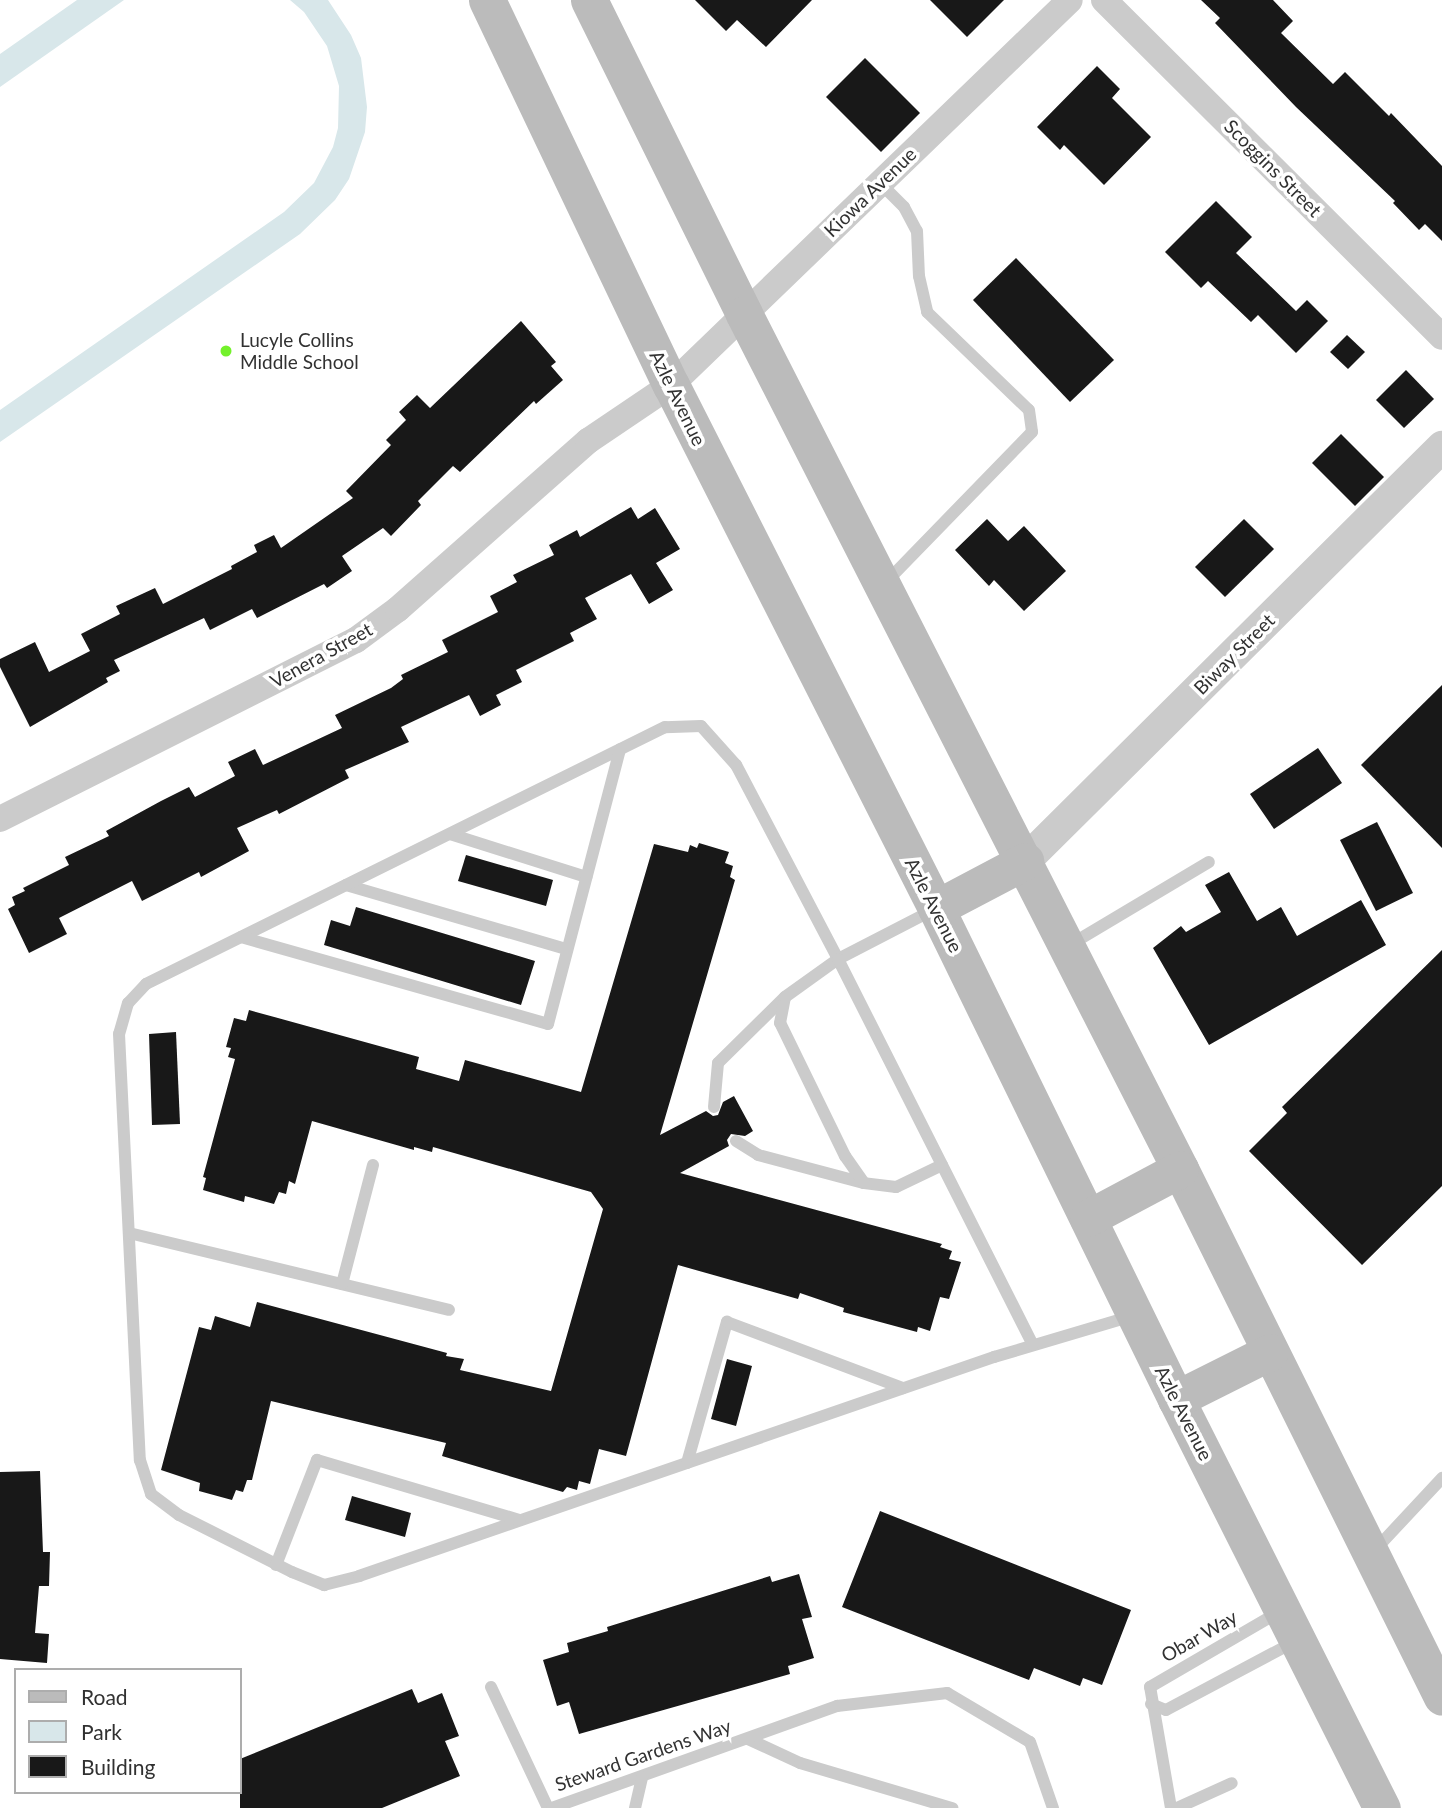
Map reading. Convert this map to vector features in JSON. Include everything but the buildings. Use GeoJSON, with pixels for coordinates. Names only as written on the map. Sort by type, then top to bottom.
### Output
{"type":"FeatureCollection","features":[{"type":"Feature","properties":{"kind":"main road","name":"Azle Avenue"},"geometry":{"type":"LineString","coordinates":[[487,0],[671,385],[936,908],[1176,1399],[1382,1808]]}},
{"type":"Feature","properties":{"kind":"main road"},"geometry":{"type":"LineString","coordinates":[[589,0],[744,314],[1068,946],[1442,1697]]}},
{"type":"Feature","properties":{"kind":"main road"},"geometry":{"type":"LineString","coordinates":[[936,908],[1025,861]]}},
{"type":"Feature","properties":{"kind":"main road"},"geometry":{"type":"LineString","coordinates":[[1088,1217],[1180,1169]]}},
{"type":"Feature","properties":{"kind":"main road"},"geometry":{"type":"LineString","coordinates":[[1176,1399],[1270,1352]]}},
{"type":"Feature","properties":{"kind":"street","name":"Kiowa Avenue"},"geometry":{"type":"LineString","coordinates":[[671,385],[1070,0]]}},
{"type":"Feature","properties":{"kind":"street","name":"Scoggins Street"},"geometry":{"type":"LineString","coordinates":[[1104,0],[1442,337]]}},
{"type":"Feature","properties":{"kind":"street","name":"Venera Street"},"geometry":{"type":"LineString","coordinates":[[0,819],[356,640],[398,609],[588,441],[671,385]]}},
{"type":"Feature","properties":{"kind":"street","name":"Biway Street"},"geometry":{"type":"LineString","coordinates":[[1025,861],[1442,447]]}},
{"type":"Feature","properties":{"kind":"lane"},"geometry":{"type":"LineString","coordinates":[[880,183],[904,207],[917,231],[919,276],[927,312],[1029,410],[1032,432],[883,584]]}},
{"type":"Feature","properties":{"kind":"lane"},"geometry":{"type":"LineString","coordinates":[[1033,1345],[838,958],[736,765],[701,726],[665,727],[146,984],[128,1003],[119,1034],[140,1460],[151,1494],[179,1515],[276,1565],[324,1585],[519,1521],[903,1388],[1135,1315]]}},
{"type":"Feature","properties":{"kind":"lane"},"geometry":{"type":"LineString","coordinates":[[241,937],[548,1024],[620,749]]}},
{"type":"Feature","properties":{"kind":"lane"},"geometry":{"type":"LineString","coordinates":[[450,834],[586,877]]}},
{"type":"Feature","properties":{"kind":"lane"},"geometry":{"type":"LineString","coordinates":[[1068,946],[1209,862]]}},
{"type":"Feature","properties":{"kind":"lane"},"geometry":{"type":"LineString","coordinates":[[346,885],[567,949]]}},
{"type":"Feature","properties":{"kind":"lane"},"geometry":{"type":"LineString","coordinates":[[714,1107],[718,1063],[785,997],[838,958],[936,908]]}},
{"type":"Feature","properties":{"kind":"lane"},"geometry":{"type":"LineString","coordinates":[[785,997],[780,1023],[845,1156],[864,1183]]}},
{"type":"Feature","properties":{"kind":"lane"},"geometry":{"type":"LineString","coordinates":[[736,1141],[758,1155],[864,1183],[896,1187],[942,1165]]}},
{"type":"Feature","properties":{"kind":"lane"},"geometry":{"type":"LineString","coordinates":[[342,1284],[373,1165]]}},
{"type":"Feature","properties":{"kind":"lane"},"geometry":{"type":"LineString","coordinates":[[129,1233],[449,1310]]}},
{"type":"Feature","properties":{"kind":"lane"},"geometry":{"type":"LineString","coordinates":[[687,1463],[727,1322],[903,1388]]}},
{"type":"Feature","properties":{"kind":"lane"},"geometry":{"type":"LineString","coordinates":[[276,1565],[317,1460],[519,1521]]}},
{"type":"Feature","properties":{"kind":"lane"},"geometry":{"type":"LineString","coordinates":[[1370,1556],[1442,1478]]}},
{"type":"Feature","properties":{"kind":"lane"},"geometry":{"type":"LineString","coordinates":[[1151,1704],[1166,1710],[1290,1625]]}},
{"type":"Feature","properties":{"kind":"lane","name":"Obar Way"},"geometry":{"type":"LineString","coordinates":[[1151,1704],[1150,1687],[1290,1625]]}},
{"type":"Feature","properties":{"kind":"lane"},"geometry":{"type":"LineString","coordinates":[[491,1687],[550,1808]]}},
{"type":"Feature","properties":{"kind":"lane","name":"Steward Gardens Way"},"geometry":{"type":"LineString","coordinates":[[550,1808],[836,1706],[947,1693],[1030,1742],[1053,1808]]}},
{"type":"Feature","properties":{"kind":"lane"},"geometry":{"type":"LineString","coordinates":[[1151,1704],[1171,1808]]}},
{"type":"Feature","properties":{"kind":"lane","name":"Steward Gardens Way"},"geometry":{"type":"LineString","coordinates":[[748,1739],[800,1763],[952,1808]]}},
{"type":"Feature","properties":{"kind":"lane"},"geometry":{"type":"LineString","coordinates":[[635,1808],[642,1777]]}},
{"type":"Feature","properties":{"kind":"lane"},"geometry":{"type":"LineString","coordinates":[[1177,1808],[1232,1783]]}},
{"type":"Feature","properties":{"kind":"green space"},"geometry":{"type":"Polygon","coordinates":[[[77,0],[124,0],[0,87],[0,54],[77,0]]]}},
{"type":"Feature","properties":{"kind":"green space"},"geometry":{"type":"Polygon","coordinates":[[[290,0],[328,0],[351,35],[361,58],[367,107],[365,132],[349,179],[335,200],[300,234],[0,442],[0,410],[284,212],[314,183],[333,147],[338,128],[339,86],[327,46],[304,12],[290,0]]]}},
{"type":"Feature","properties":{"kind":"place","name":"Lucyle Collins Middle School"},"geometry":{"type":"Point","coordinates":[226,351]}}]}
